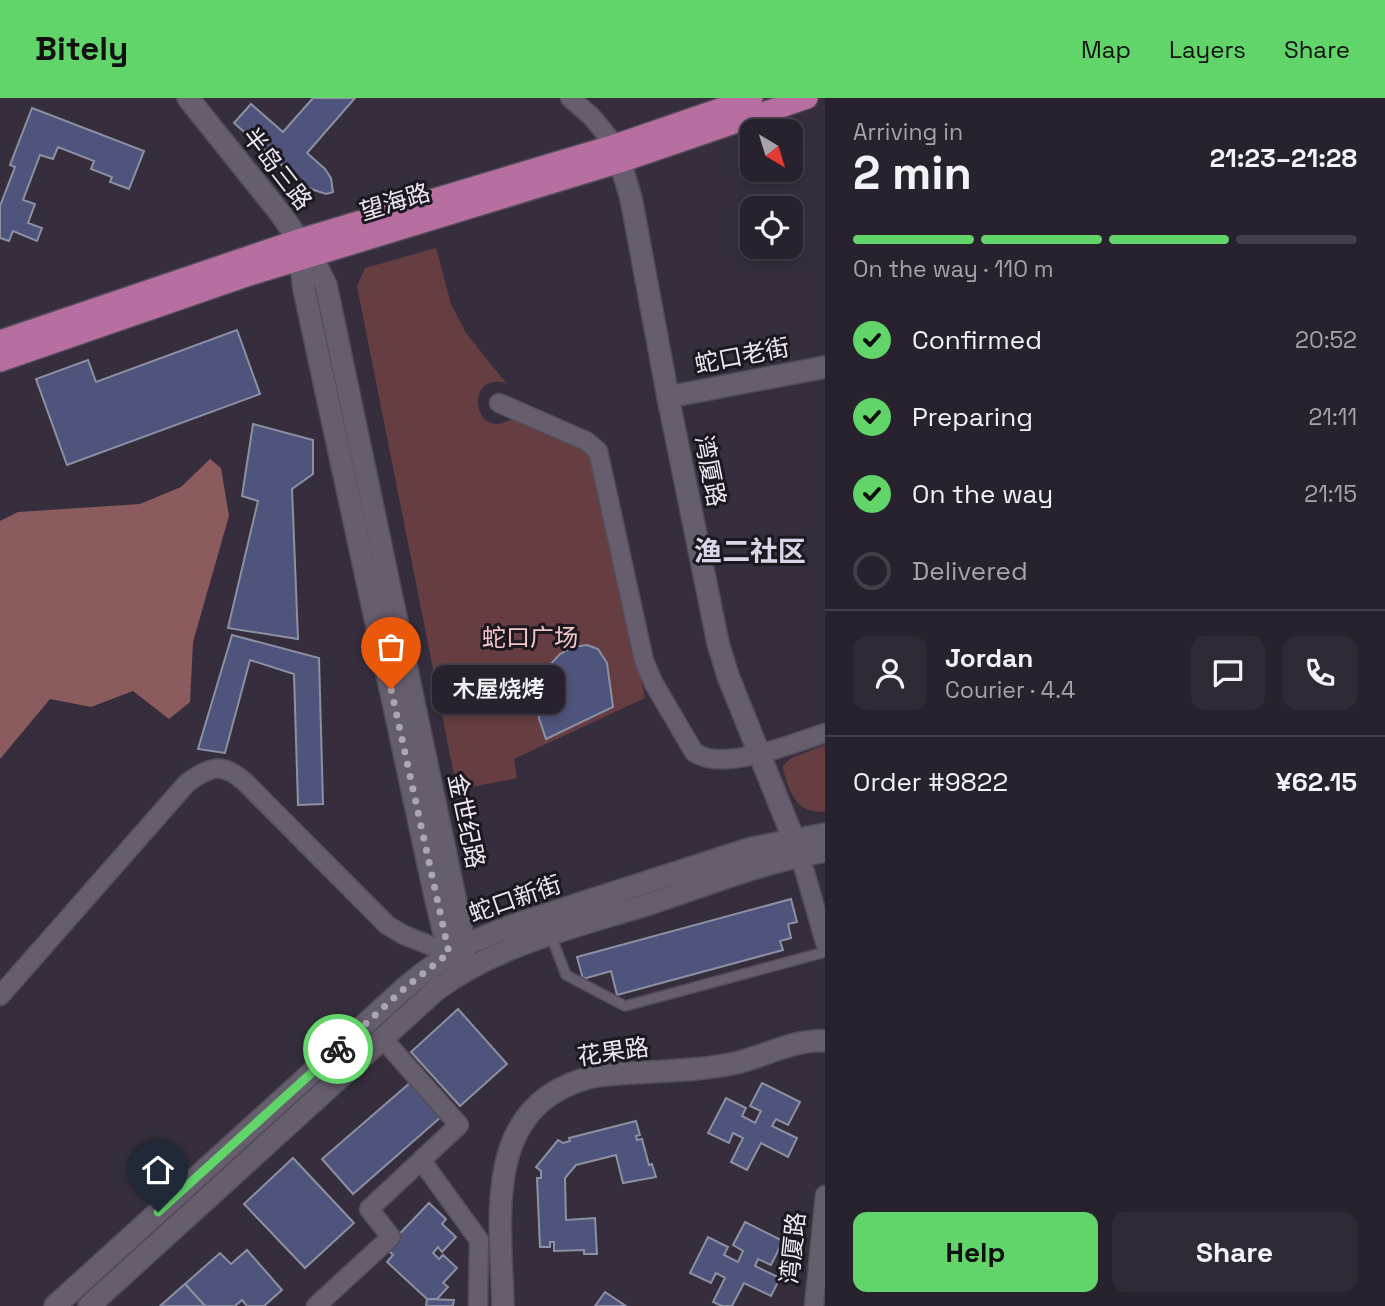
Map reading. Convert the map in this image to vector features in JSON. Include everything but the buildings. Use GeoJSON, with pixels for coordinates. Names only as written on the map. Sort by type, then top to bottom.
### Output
{"type":"FeatureCollection","features":[{"type":"Feature","properties":{"kind":"main road","name":"望海路"},"geometry":{"type":"LineString","coordinates":[[618,153],[752,98]]}},
{"type":"Feature","properties":{"kind":"main road","name":"望海路"},"geometry":{"type":"LineString","coordinates":[[0,341],[807,98]]}},
{"type":"Feature","properties":{"kind":"main road","name":"望海路"},"geometry":{"type":"LineString","coordinates":[[0,360],[302,251]]}},
{"type":"Feature","properties":{"kind":"street","name":"半岛三路"},"geometry":{"type":"LineString","coordinates":[[188,98],[280,213],[302,251]]}},
{"type":"Feature","properties":{"kind":"street","name":"湾厦路"},"geometry":{"type":"LineString","coordinates":[[570,98],[592,116],[618,153],[631,198],[718,643],[728,676],[797,847],[825,942]]}},
{"type":"Feature","properties":{"kind":"street","name":"金世纪路"},"geometry":{"type":"LineString","coordinates":[[302,251],[321,273],[329,295],[457,949]]}},
{"type":"Feature","properties":{"kind":"street","name":"金世纪路"},"geometry":{"type":"LineString","coordinates":[[302,251],[334,430],[462,972]]}},
{"type":"Feature","properties":{"kind":"street","name":"蛇口老街"},"geometry":{"type":"LineString","coordinates":[[668,397],[825,367]]}},
{"type":"Feature","properties":{"kind":"street"},"geometry":{"type":"LineString","coordinates":[[499,403],[586,441],[598,451],[644,662],[688,744],[701,758],[710,760],[759,754],[825,733]]}},
{"type":"Feature","properties":{"kind":"street"},"geometry":{"type":"LineString","coordinates":[[334,430],[339,412],[346,411],[355,420]]}},
{"type":"Feature","properties":{"kind":"street"},"geometry":{"type":"LineString","coordinates":[[0,996],[187,783],[212,768],[224,768],[235,773],[387,925],[404,935],[457,949]]}},
{"type":"Feature","properties":{"kind":"street","name":"蛇口新街"},"geometry":{"type":"LineString","coordinates":[[89,1306],[436,990],[462,972],[496,955],[797,847],[825,834]]}},
{"type":"Feature","properties":{"kind":"street","name":"蛇口新街"},"geometry":{"type":"LineString","coordinates":[[55,1306],[406,987],[457,949],[511,926],[752,848],[797,847],[825,851]]}},
{"type":"Feature","properties":{"kind":"street"},"geometry":{"type":"LineString","coordinates":[[317,1306],[391,1237],[369,1209],[459,1125],[383,1039]]}},
{"type":"Feature","properties":{"kind":"street","name":"花果路"},"geometry":{"type":"LineString","coordinates":[[503,1306],[501,1202],[504,1165],[509,1148],[526,1118],[552,1093],[596,1076],[713,1067],[737,1063],[808,1042],[825,1041]]}},
{"type":"Feature","properties":{"kind":"street"},"geometry":{"type":"LineString","coordinates":[[421,1160],[479,1240],[478,1306]]}},
{"type":"Feature","properties":{"kind":"street","name":"湾厦路"},"geometry":{"type":"LineString","coordinates":[[814,1306],[825,1195]]}},
{"type":"Feature","properties":{"kind":"lane"},"geometry":{"type":"LineString","coordinates":[[551,936],[566,975],[625,1006],[825,953]]}},
{"type":"Feature","properties":{"kind":"green space","name":"蛇口广场"},"geometry":{"type":"Polygon","coordinates":[[[436,248],[451,304],[466,333],[506,383],[492,382],[483,387],[478,406],[482,416],[489,422],[500,424],[513,418],[586,446],[593,455],[645,698],[514,759],[517,778],[457,790],[357,286],[365,268],[436,248]]]}},
{"type":"Feature","properties":{"kind":"green space"},"geometry":{"type":"Polygon","coordinates":[[[825,745],[825,812],[806,809],[800,805],[791,793],[782,767],[791,758],[825,745]]]}},
{"type":"Feature","properties":{"kind":"shaded area"},"geometry":{"type":"Polygon","coordinates":[[[210,459],[221,468],[229,516],[193,642],[190,702],[169,719],[133,691],[91,707],[50,699],[0,759],[0,521],[18,512],[140,504],[181,487],[210,459]]]}},
{"type":"Feature","properties":{"kind":"way so far"},"geometry":{"type":"LineString","coordinates":[[338,1049],[406,987],[449,953],[391,689]]}},
{"type":"Feature","properties":{"kind":"place","name":"木屋烧烤"},"geometry":{"type":"Point","coordinates":[391,689]}},
{"type":"Feature","properties":{"kind":"district","name":"渔二社区"},"geometry":{"type":"Point","coordinates":[750,551]}},
{"type":"Feature","properties":{"kind":"route"},"geometry":{"type":"LineString","coordinates":[[158,1212],[338,1049]]}}]}
